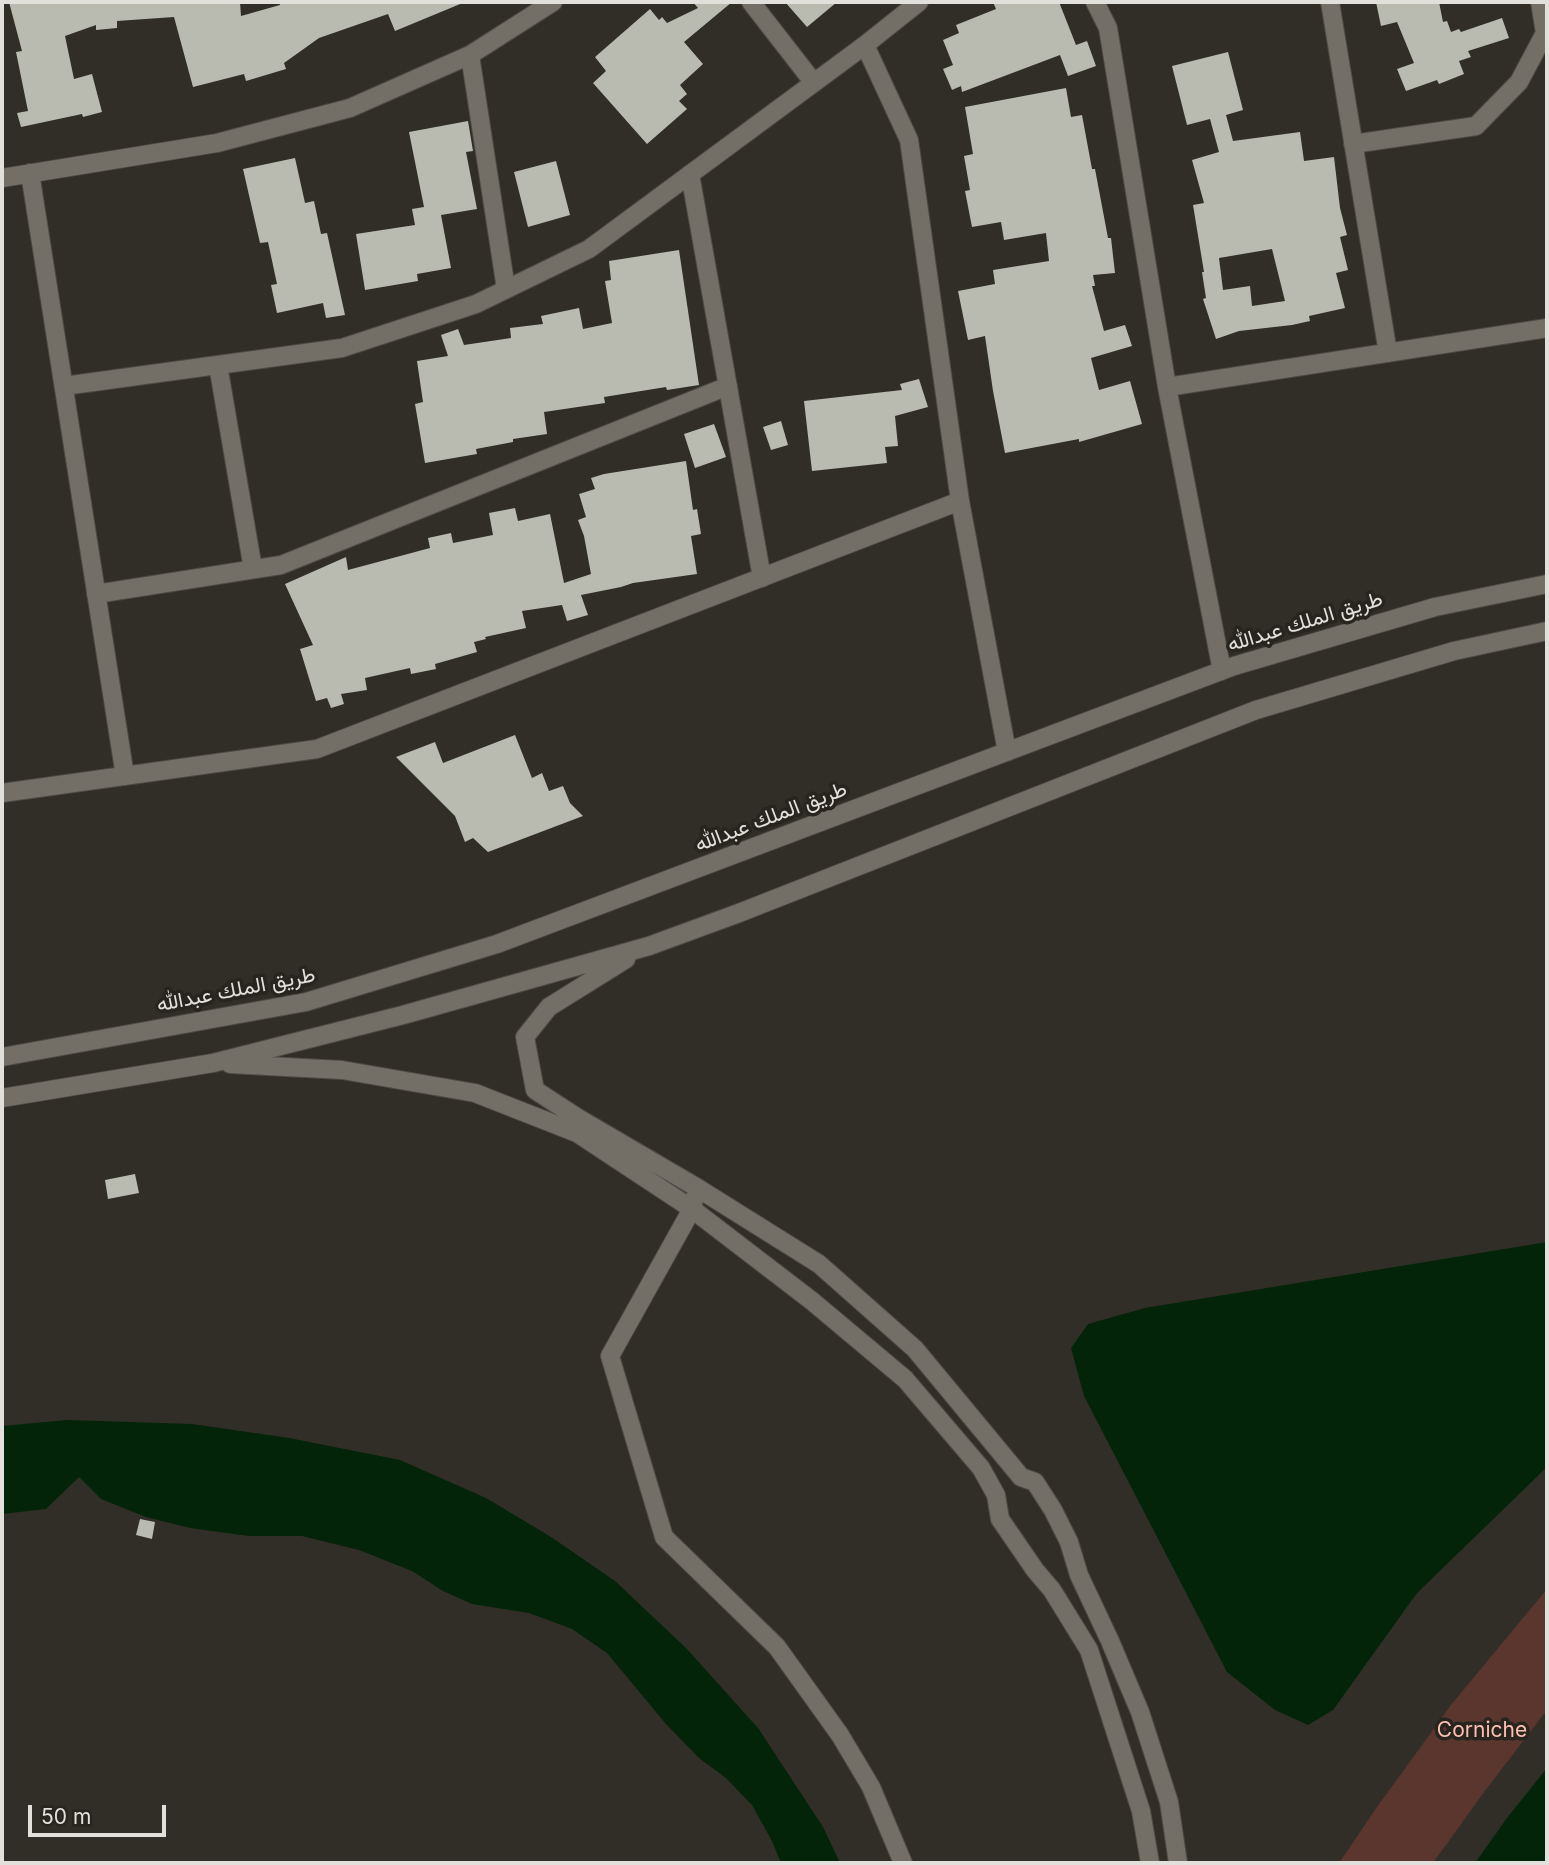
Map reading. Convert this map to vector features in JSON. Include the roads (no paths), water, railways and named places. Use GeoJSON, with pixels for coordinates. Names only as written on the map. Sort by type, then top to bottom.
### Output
{"type":"FeatureCollection","features":[{"type":"Feature","properties":{"kind":"street"},"geometry":{"type":"LineString","coordinates":[[2,178],[217,143],[350,108],[470,55],[553,2]]}},
{"type":"Feature","properties":{"kind":"street"},"geometry":{"type":"LineString","coordinates":[[751,2],[814,83]]}},
{"type":"Feature","properties":{"kind":"street"},"geometry":{"type":"LineString","coordinates":[[64,386],[342,348],[475,304],[589,249],[919,2]]}},
{"type":"Feature","properties":{"kind":"street"},"geometry":{"type":"LineString","coordinates":[[1095,2],[1108,28],[1167,387],[1223,671]]}},
{"type":"Feature","properties":{"kind":"street"},"geometry":{"type":"LineString","coordinates":[[1330,2],[1388,353]]}},
{"type":"Feature","properties":{"kind":"street"},"geometry":{"type":"LineString","coordinates":[[1353,144],[1476,126],[1520,82],[1543,48],[1545,33],[1540,2]]}},
{"type":"Feature","properties":{"kind":"street"},"geometry":{"type":"LineString","coordinates":[[865,45],[909,140],[960,501],[1007,752]]}},
{"type":"Feature","properties":{"kind":"street"},"geometry":{"type":"LineString","coordinates":[[470,55],[506,289]]}},
{"type":"Feature","properties":{"kind":"street"},"geometry":{"type":"LineString","coordinates":[[30,173],[125,776]]}},
{"type":"Feature","properties":{"kind":"street"},"geometry":{"type":"LineString","coordinates":[[690,174],[762,578]]}},
{"type":"Feature","properties":{"kind":"street"},"geometry":{"type":"LineString","coordinates":[[1167,387],[1547,328]]}},
{"type":"Feature","properties":{"kind":"street"},"geometry":{"type":"LineString","coordinates":[[218,365],[253,569]]}},
{"type":"Feature","properties":{"kind":"street"},"geometry":{"type":"LineString","coordinates":[[96,594],[281,565],[728,386]]}},
{"type":"Feature","properties":{"kind":"street"},"geometry":{"type":"LineString","coordinates":[[2,793],[317,749],[960,501]]}},
{"type":"Feature","properties":{"kind":"street"},"geometry":{"type":"LineString","coordinates":[[1508,592],[1547,576]]}},
{"type":"Feature","properties":{"kind":"street","name":"طريق الملك عبدالله"},"geometry":{"type":"LineString","coordinates":[[2,1057],[306,1002],[497,944],[1223,671],[1435,607],[1547,584]]}},
{"type":"Feature","properties":{"kind":"street"},"geometry":{"type":"LineString","coordinates":[[2,1098],[213,1063],[403,1015],[649,946],[1255,710],[1454,651],[1547,631]]}},
{"type":"Feature","properties":{"kind":"street"},"geometry":{"type":"LineString","coordinates":[[649,946],[549,1007],[525,1037],[536,1090],[820,1264],[915,1349],[1021,1477],[1035,1482],[1069,1542],[1079,1575],[1140,1712],[1169,1802],[1178,1863]]}},
{"type":"Feature","properties":{"kind":"street"},"geometry":{"type":"LineString","coordinates":[[213,1063],[342,1070],[475,1093],[577,1133],[692,1209],[812,1301],[905,1379],[981,1468],[996,1495],[1000,1519],[1052,1590],[1089,1650],[1141,1811],[1150,1863]]}},
{"type":"Feature","properties":{"kind":"street"},"geometry":{"type":"LineString","coordinates":[[676,1198],[696,1186]]}},
{"type":"Feature","properties":{"kind":"street"},"geometry":{"type":"LineString","coordinates":[[696,1186],[692,1209],[610,1356],[664,1538],[777,1647],[840,1735],[871,1787],[903,1863]]}},
{"type":"Feature","properties":{"kind":"street"},"geometry":{"type":"LineString","coordinates":[[996,1495],[1021,1477]]}},
{"type":"Feature","properties":{"kind":"park label","name":"Corniche"},"geometry":{"type":"Point","coordinates":[1482,1731]}}]}
